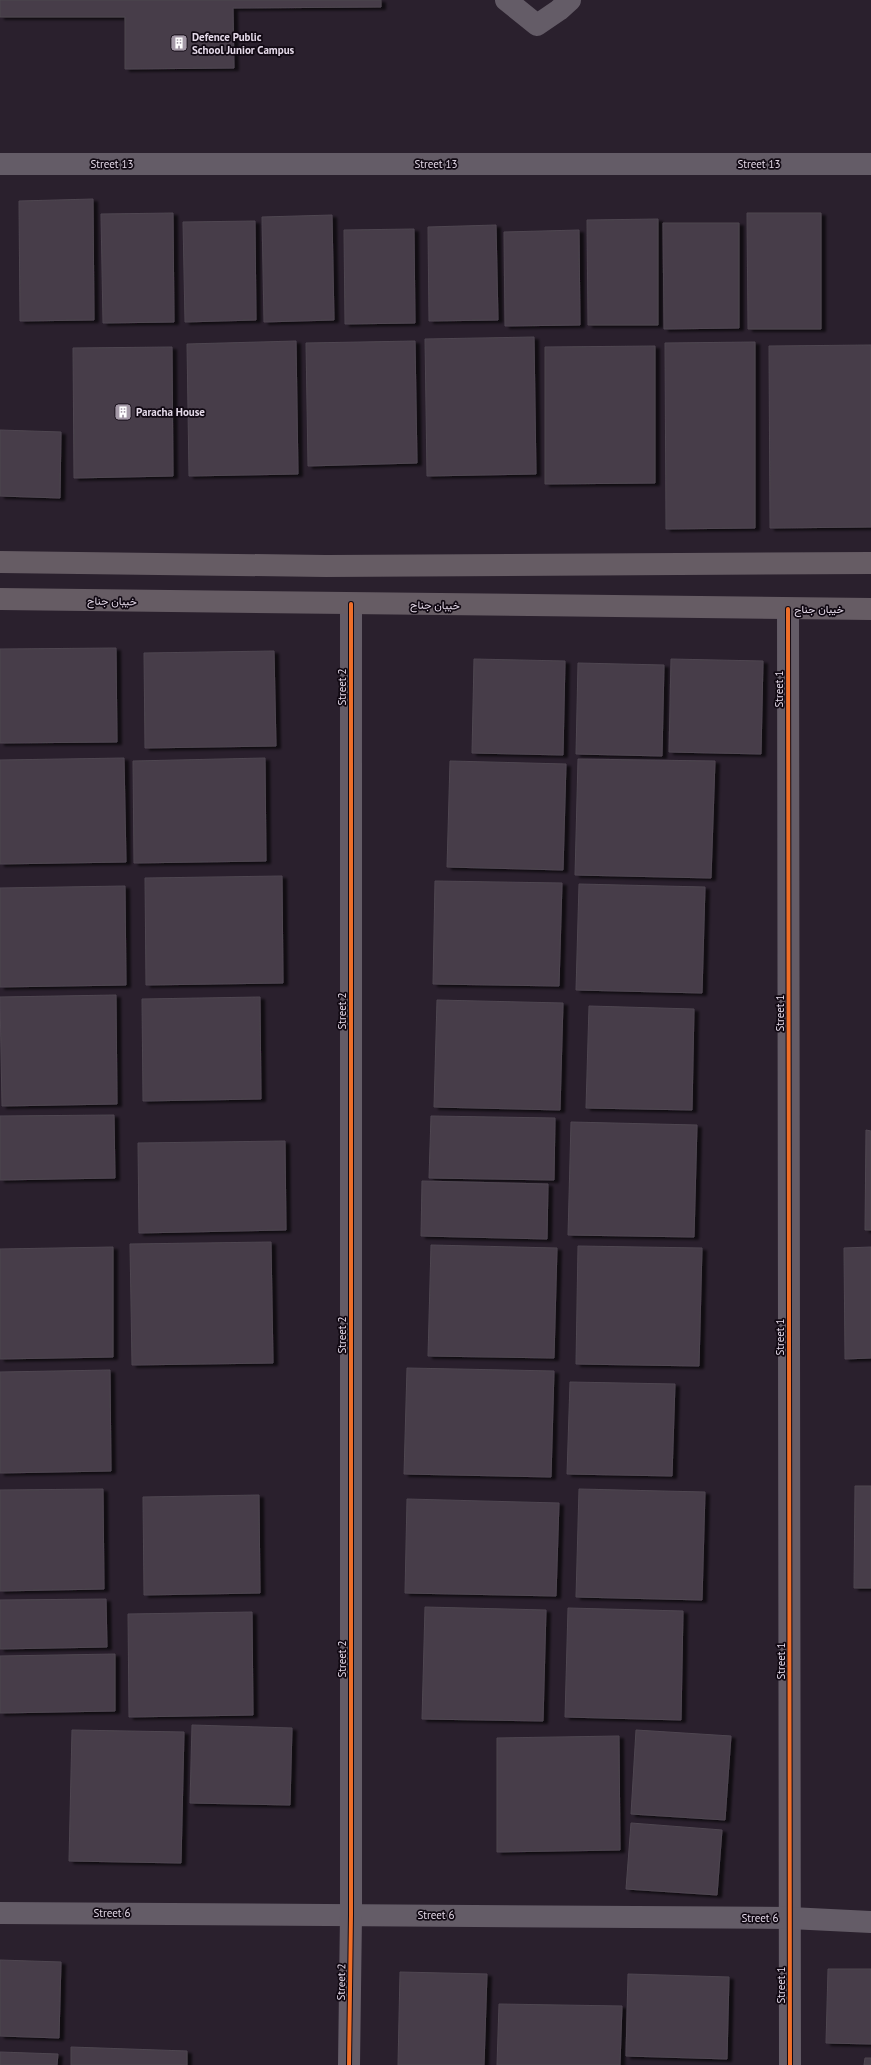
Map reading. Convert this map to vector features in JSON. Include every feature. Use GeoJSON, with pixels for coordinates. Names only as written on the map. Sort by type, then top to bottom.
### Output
{"type":"FeatureCollection","features":[{"type":"Feature","properties":{"kind":"main road"},"geometry":{"type":"LineString","coordinates":[[0,562],[326,566],[871,563]]}},
{"type":"Feature","properties":{"kind":"main road","name":"خیبان جناح"},"geometry":{"type":"LineString","coordinates":[[0,599],[871,609]]}},
{"type":"Feature","properties":{"kind":"street"},"geometry":{"type":"LineString","coordinates":[[506,0],[537,25],[559,10],[570,0]]}},
{"type":"Feature","properties":{"kind":"street","name":"Street 13"},"geometry":{"type":"LineString","coordinates":[[0,164],[871,164]]}},
{"type":"Feature","properties":{"kind":"street","name":"Street 2"},"geometry":{"type":"LineString","coordinates":[[349,2065],[351,1915],[351,604]]}},
{"type":"Feature","properties":{"kind":"street","name":"Street 1"},"geometry":{"type":"LineString","coordinates":[[788,609],[790,2065]]}},
{"type":"Feature","properties":{"kind":"street","name":"Street 6"},"geometry":{"type":"LineString","coordinates":[[0,1913],[790,1918],[871,1922]]}},
{"type":"Feature","properties":{"kind":"building","name":"Defence Public School Junior Campus"},"geometry":{"type":"Polygon","coordinates":[[[0,0],[381,0],[381,7],[233,8],[234,68],[125,69],[125,17],[0,17],[0,0]]]}},
{"type":"Feature","properties":{"kind":"building"},"geometry":{"type":"Polygon","coordinates":[[[93,199],[94,320],[20,321],[19,201],[93,199]]]}},
{"type":"Feature","properties":{"kind":"building"},"geometry":{"type":"Polygon","coordinates":[[[173,213],[174,322],[103,323],[101,214],[173,213]]]}},
{"type":"Feature","properties":{"kind":"building"},"geometry":{"type":"Polygon","coordinates":[[[747,213],[821,213],[821,329],[748,329],[747,213]]]}},
{"type":"Feature","properties":{"kind":"building"},"geometry":{"type":"Polygon","coordinates":[[[332,215],[334,320],[264,322],[262,217],[332,215]]]}},
{"type":"Feature","properties":{"kind":"building"},"geometry":{"type":"Polygon","coordinates":[[[658,219],[658,325],[588,325],[587,220],[658,219]]]}},
{"type":"Feature","properties":{"kind":"building"},"geometry":{"type":"Polygon","coordinates":[[[255,221],[256,320],[185,322],[183,222],[255,221]]]}},
{"type":"Feature","properties":{"kind":"building"},"geometry":{"type":"Polygon","coordinates":[[[663,223],[739,223],[739,328],[664,329],[663,223]]]}},
{"type":"Feature","properties":{"kind":"building"},"geometry":{"type":"Polygon","coordinates":[[[496,225],[498,320],[429,321],[428,227],[496,225]]]}},
{"type":"Feature","properties":{"kind":"building"},"geometry":{"type":"Polygon","coordinates":[[[414,229],[415,323],[345,324],[344,230],[414,229]]]}},
{"type":"Feature","properties":{"kind":"building"},"geometry":{"type":"Polygon","coordinates":[[[579,230],[580,325],[505,326],[504,232],[579,230]]]}},
{"type":"Feature","properties":{"kind":"building"},"geometry":{"type":"Polygon","coordinates":[[[534,337],[536,474],[427,476],[425,339],[534,337]]]}},
{"type":"Feature","properties":{"kind":"building"},"geometry":{"type":"Polygon","coordinates":[[[296,341],[298,474],[189,476],[187,344],[296,341]]]}},
{"type":"Feature","properties":{"kind":"building"},"geometry":{"type":"Polygon","coordinates":[[[415,341],[417,463],[308,466],[306,343],[415,341]]]}},
{"type":"Feature","properties":{"kind":"building"},"geometry":{"type":"Polygon","coordinates":[[[755,342],[755,528],[666,529],[665,343],[755,342]]]}},
{"type":"Feature","properties":{"kind":"building"},"geometry":{"type":"Polygon","coordinates":[[[871,345],[871,527],[770,528],[769,346],[871,345]]]}},
{"type":"Feature","properties":{"kind":"building"},"geometry":{"type":"Polygon","coordinates":[[[655,346],[655,483],[545,484],[545,347],[655,346]]]}},
{"type":"Feature","properties":{"kind":"building","name":"Paracha House"},"geometry":{"type":"Polygon","coordinates":[[[172,347],[173,476],[74,478],[73,348],[172,347]]]}},
{"type":"Feature","properties":{"kind":"building"},"geometry":{"type":"Polygon","coordinates":[[[0,430],[61,432],[60,498],[0,496],[0,430]]]}},
{"type":"Feature","properties":{"kind":"building"},"geometry":{"type":"Polygon","coordinates":[[[116,648],[117,742],[0,743],[0,649],[116,648]]]}},
{"type":"Feature","properties":{"kind":"building"},"geometry":{"type":"Polygon","coordinates":[[[274,651],[276,746],[145,748],[144,653],[274,651]]]}},
{"type":"Feature","properties":{"kind":"building"},"geometry":{"type":"Polygon","coordinates":[[[474,659],[565,661],[563,755],[472,753],[474,659]]]}},
{"type":"Feature","properties":{"kind":"building"},"geometry":{"type":"Polygon","coordinates":[[[671,659],[763,661],[761,754],[669,752],[671,659]]]}},
{"type":"Feature","properties":{"kind":"building"},"geometry":{"type":"Polygon","coordinates":[[[578,663],[664,665],[662,756],[576,754],[578,663]]]}},
{"type":"Feature","properties":{"kind":"building"},"geometry":{"type":"Polygon","coordinates":[[[124,758],[126,862],[0,864],[0,760],[124,758]]]}},
{"type":"Feature","properties":{"kind":"building"},"geometry":{"type":"Polygon","coordinates":[[[265,758],[266,861],[134,863],[133,761],[265,758]]]}},
{"type":"Feature","properties":{"kind":"building"},"geometry":{"type":"Polygon","coordinates":[[[578,759],[715,761],[711,878],[575,875],[578,759]]]}},
{"type":"Feature","properties":{"kind":"building"},"geometry":{"type":"Polygon","coordinates":[[[450,761],[566,764],[563,870],[447,867],[450,761]]]}},
{"type":"Feature","properties":{"kind":"building"},"geometry":{"type":"Polygon","coordinates":[[[282,876],[283,983],[146,985],[145,878],[282,876]]]}},
{"type":"Feature","properties":{"kind":"building"},"geometry":{"type":"Polygon","coordinates":[[[435,881],[562,883],[559,986],[433,984],[435,881]]]}},
{"type":"Feature","properties":{"kind":"building"},"geometry":{"type":"Polygon","coordinates":[[[579,884],[705,887],[702,993],[576,990],[579,884]]]}},
{"type":"Feature","properties":{"kind":"building"},"geometry":{"type":"Polygon","coordinates":[[[125,886],[126,985],[0,987],[0,888],[125,886]]]}},
{"type":"Feature","properties":{"kind":"building"},"geometry":{"type":"Polygon","coordinates":[[[116,995],[117,1104],[2,1106],[0,997],[116,995]]]}},
{"type":"Feature","properties":{"kind":"building"},"geometry":{"type":"Polygon","coordinates":[[[260,997],[261,1099],[143,1101],[142,999],[260,997]]]}},
{"type":"Feature","properties":{"kind":"building"},"geometry":{"type":"Polygon","coordinates":[[[437,1000],[563,1003],[560,1110],[434,1107],[437,1000]]]}},
{"type":"Feature","properties":{"kind":"building"},"geometry":{"type":"Polygon","coordinates":[[[589,1006],[694,1009],[692,1110],[586,1108],[589,1006]]]}},
{"type":"Feature","properties":{"kind":"building"},"geometry":{"type":"Polygon","coordinates":[[[114,1115],[115,1178],[0,1180],[0,1116],[114,1115]]]}},
{"type":"Feature","properties":{"kind":"building"},"geometry":{"type":"Polygon","coordinates":[[[431,1116],[555,1118],[554,1180],[429,1178],[431,1116]]]}},
{"type":"Feature","properties":{"kind":"building"},"geometry":{"type":"Polygon","coordinates":[[[571,1122],[697,1125],[694,1237],[568,1235],[571,1122]]]}},
{"type":"Feature","properties":{"kind":"building"},"geometry":{"type":"Polygon","coordinates":[[[866,1130],[871,1131],[871,1230],[865,1230],[866,1130]]]}},
{"type":"Feature","properties":{"kind":"building"},"geometry":{"type":"Polygon","coordinates":[[[285,1141],[286,1230],[139,1233],[138,1143],[285,1141]]]}},
{"type":"Feature","properties":{"kind":"building"},"geometry":{"type":"Polygon","coordinates":[[[422,1181],[548,1184],[547,1239],[421,1236],[422,1181]]]}},
{"type":"Feature","properties":{"kind":"building"},"geometry":{"type":"Polygon","coordinates":[[[271,1242],[273,1363],[132,1365],[130,1244],[271,1242]]]}},
{"type":"Feature","properties":{"kind":"building"},"geometry":{"type":"Polygon","coordinates":[[[431,1245],[557,1248],[554,1358],[428,1356],[431,1245]]]}},
{"type":"Feature","properties":{"kind":"building"},"geometry":{"type":"Polygon","coordinates":[[[578,1246],[702,1248],[699,1366],[576,1364],[578,1246]]]}},
{"type":"Feature","properties":{"kind":"building"},"geometry":{"type":"Polygon","coordinates":[[[113,1247],[113,1357],[0,1359],[0,1249],[113,1247]]]}},
{"type":"Feature","properties":{"kind":"building"},"geometry":{"type":"Polygon","coordinates":[[[871,1247],[871,1358],[845,1359],[844,1248],[871,1247]]]}},
{"type":"Feature","properties":{"kind":"building"},"geometry":{"type":"Polygon","coordinates":[[[407,1368],[554,1371],[551,1477],[404,1474],[407,1368]]]}},
{"type":"Feature","properties":{"kind":"building"},"geometry":{"type":"Polygon","coordinates":[[[110,1370],[111,1471],[0,1473],[0,1372],[110,1370]]]}},
{"type":"Feature","properties":{"kind":"building"},"geometry":{"type":"Polygon","coordinates":[[[570,1382],[675,1384],[672,1476],[567,1474],[570,1382]]]}},
{"type":"Feature","properties":{"kind":"building"},"geometry":{"type":"Polygon","coordinates":[[[855,1486],[871,1486],[871,1588],[854,1588],[855,1486]]]}},
{"type":"Feature","properties":{"kind":"building"},"geometry":{"type":"Polygon","coordinates":[[[103,1489],[104,1589],[0,1591],[0,1490],[103,1489]]]}},
{"type":"Feature","properties":{"kind":"building"},"geometry":{"type":"Polygon","coordinates":[[[579,1489],[705,1492],[702,1600],[576,1597],[579,1489]]]}},
{"type":"Feature","properties":{"kind":"building"},"geometry":{"type":"Polygon","coordinates":[[[259,1495],[260,1593],[144,1595],[143,1497],[259,1495]]]}},
{"type":"Feature","properties":{"kind":"building"},"geometry":{"type":"Polygon","coordinates":[[[407,1499],[559,1503],[556,1596],[405,1593],[407,1499]]]}},
{"type":"Feature","properties":{"kind":"building"},"geometry":{"type":"Polygon","coordinates":[[[106,1599],[107,1647],[0,1649],[0,1600],[106,1599]]]}},
{"type":"Feature","properties":{"kind":"building"},"geometry":{"type":"Polygon","coordinates":[[[425,1607],[546,1610],[543,1721],[422,1719],[425,1607]]]}},
{"type":"Feature","properties":{"kind":"building"},"geometry":{"type":"Polygon","coordinates":[[[568,1608],[683,1611],[681,1720],[565,1717],[568,1608]]]}},
{"type":"Feature","properties":{"kind":"building"},"geometry":{"type":"Polygon","coordinates":[[[252,1612],[253,1715],[129,1717],[128,1614],[252,1612]]]}},
{"type":"Feature","properties":{"kind":"building"},"geometry":{"type":"Polygon","coordinates":[[[115,1654],[115,1711],[0,1713],[0,1656],[115,1654]]]}},
{"type":"Feature","properties":{"kind":"building"},"geometry":{"type":"Polygon","coordinates":[[[192,1725],[292,1728],[290,1805],[190,1803],[192,1725]]]}},
{"type":"Feature","properties":{"kind":"building"},"geometry":{"type":"Polygon","coordinates":[[[72,1730],[184,1732],[181,1863],[69,1861],[72,1730]]]}},
{"type":"Feature","properties":{"kind":"building"},"geometry":{"type":"Polygon","coordinates":[[[636,1730],[731,1736],[725,1820],[631,1814],[636,1730]]]}},
{"type":"Feature","properties":{"kind":"building"},"geometry":{"type":"Polygon","coordinates":[[[619,1736],[620,1850],[497,1852],[497,1738],[619,1736]]]}},
{"type":"Feature","properties":{"kind":"building"},"geometry":{"type":"Polygon","coordinates":[[[631,1823],[722,1830],[717,1895],[626,1889],[631,1823]]]}},
{"type":"Feature","properties":{"kind":"building"},"geometry":{"type":"Polygon","coordinates":[[[0,1960],[61,1962],[59,2038],[0,2036],[0,1960]]]}},
{"type":"Feature","properties":{"kind":"building"},"geometry":{"type":"Polygon","coordinates":[[[828,1969],[871,1969],[871,2044],[826,2043],[828,1969]]]}},
{"type":"Feature","properties":{"kind":"building"},"geometry":{"type":"Polygon","coordinates":[[[400,1972],[487,1974],[484,2065],[398,2065],[400,1972]]]}},
{"type":"Feature","properties":{"kind":"building"},"geometry":{"type":"Polygon","coordinates":[[[628,1974],[729,1977],[727,2059],[626,2056],[628,1974]]]}},
{"type":"Feature","properties":{"kind":"building"},"geometry":{"type":"Polygon","coordinates":[[[499,2004],[622,2006],[620,2065],[497,2065],[499,2004]]]}},
{"type":"Feature","properties":{"kind":"building"},"geometry":{"type":"Polygon","coordinates":[[[71,2047],[187,2051],[187,2065],[71,2065],[71,2047]]]}},
{"type":"Feature","properties":{"kind":"building"},"geometry":{"type":"Polygon","coordinates":[[[0,2052],[58,2054],[57,2065],[0,2065],[0,2052]]]}},
{"type":"Feature","properties":{"kind":"building"},"geometry":{"type":"Polygon","coordinates":[[[865,2058],[871,2058],[871,2065],[864,2065],[865,2058]]]}},
{"type":"Feature","properties":{"kind":"cycle path"},"geometry":{"type":"LineString","coordinates":[[349,2065],[351,1915],[351,604]]}},
{"type":"Feature","properties":{"kind":"cycle path"},"geometry":{"type":"LineString","coordinates":[[788,609],[790,2065]]}},
{"type":"Feature","properties":{"kind":"place","name":"Defence Public School Junior Campus"},"geometry":{"type":"Point","coordinates":[179,43]}},
{"type":"Feature","properties":{"kind":"place","name":"Paracha House"},"geometry":{"type":"Point","coordinates":[123,412]}}]}
